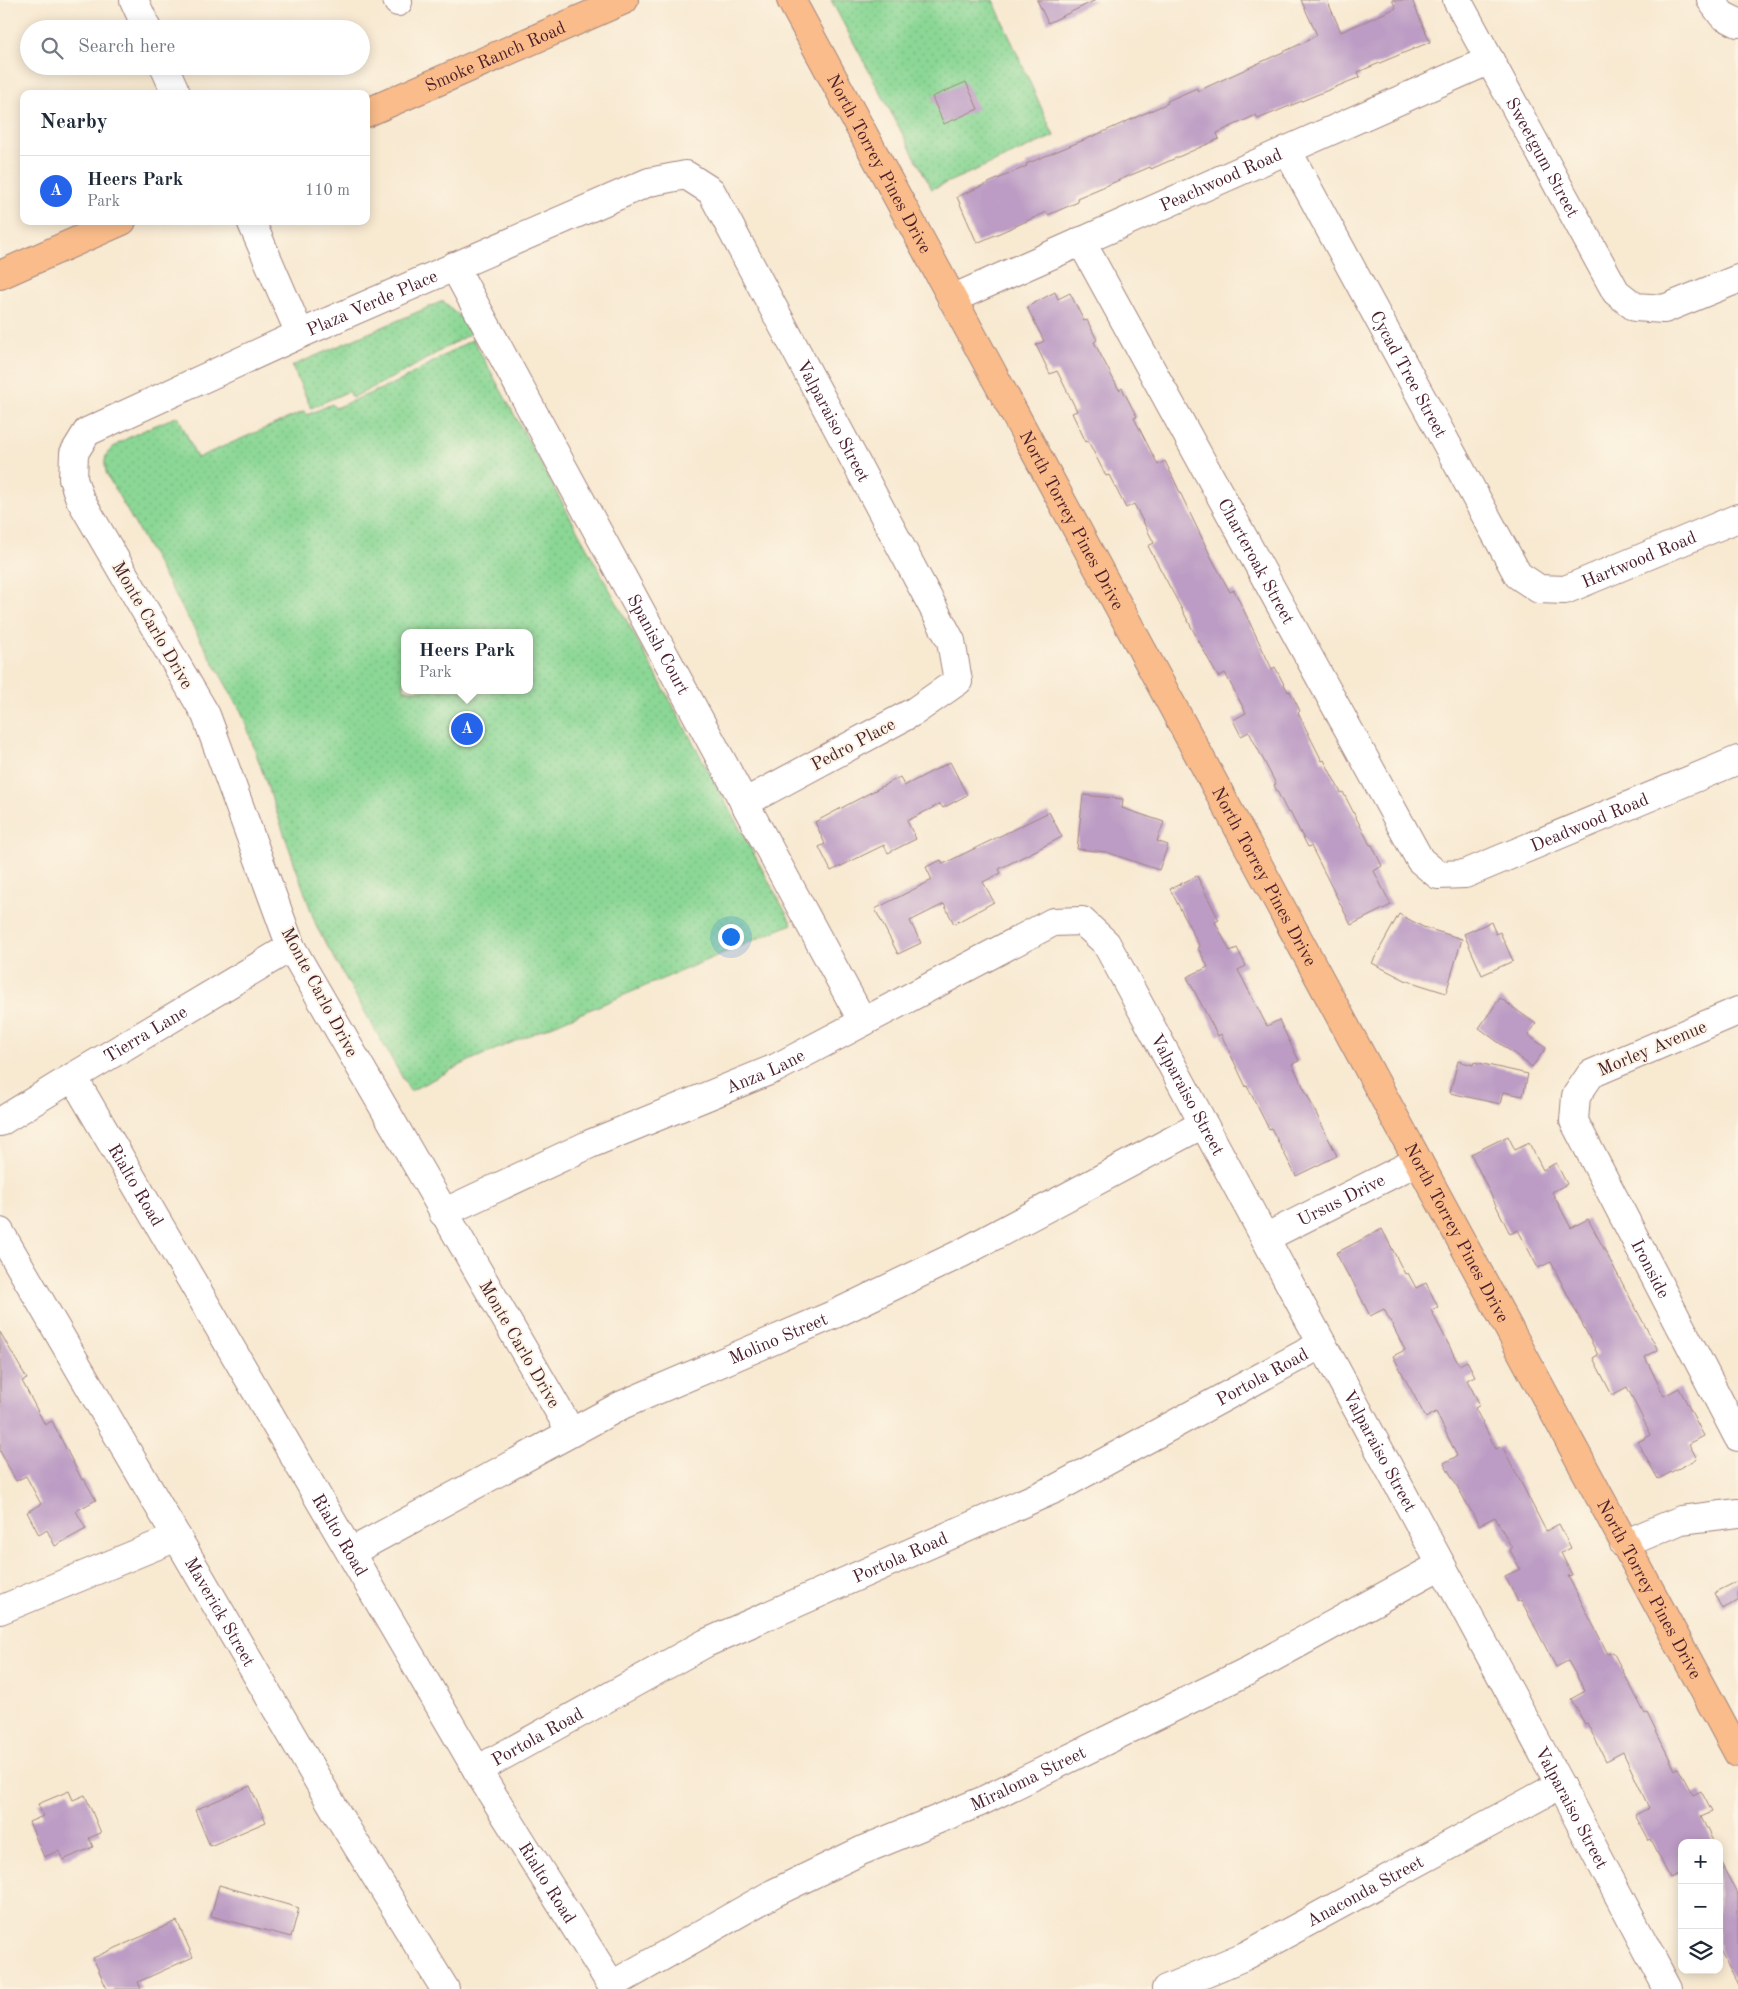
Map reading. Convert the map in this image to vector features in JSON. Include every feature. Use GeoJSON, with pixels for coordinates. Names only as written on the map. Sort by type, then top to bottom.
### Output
{"type":"FeatureCollection","features":[{"type":"Feature","properties":{"kind":"main road","name":"Smoke Ranch Road"},"geometry":{"type":"LineString","coordinates":[[370,111],[624,0]]}},
{"type":"Feature","properties":{"kind":"main road","name":"North Torrey Pines Drive"},"geometry":{"type":"LineString","coordinates":[[791,0],[1738,1753]]}},
{"type":"Feature","properties":{"kind":"main road"},"geometry":{"type":"LineString","coordinates":[[0,275],[113,225]]}},
{"type":"Feature","properties":{"kind":"street"},"geometry":{"type":"LineString","coordinates":[[134,0],[143,20]]}},
{"type":"Feature","properties":{"kind":"street","name":"Sweetgum Street"},"geometry":{"type":"LineString","coordinates":[[1457,0],[1616,292],[1635,307],[1664,309],[1738,279]]}},
{"type":"Feature","properties":{"kind":"street"},"geometry":{"type":"LineString","coordinates":[[1711,0],[1722,15],[1738,23]]}},
{"type":"Feature","properties":{"kind":"street","name":"Peachwood Road"},"geometry":{"type":"LineString","coordinates":[[952,299],[1490,60]]}},
{"type":"Feature","properties":{"kind":"street"},"geometry":{"type":"LineString","coordinates":[[168,75],[175,90]]}},
{"type":"Feature","properties":{"kind":"street","name":"Cycad Tree Street"},"geometry":{"type":"LineString","coordinates":[[1287,150],[1518,575],[1539,589]]}},
{"type":"Feature","properties":{"kind":"street","name":"Plaza Verde Place"},"geometry":{"type":"LineString","coordinates":[[74,454],[87,432],[300,334],[649,182],[686,175]]}},
{"type":"Feature","properties":{"kind":"street","name":"Valparaiso Street"},"geometry":{"type":"LineString","coordinates":[[686,175],[711,191],[952,642],[958,681]]}},
{"type":"Feature","properties":{"kind":"street"},"geometry":{"type":"LineString","coordinates":[[253,225],[300,334]]}},
{"type":"Feature","properties":{"kind":"street","name":"Charteroak Street"},"geometry":{"type":"LineString","coordinates":[[1081,241],[1420,860],[1438,875]]}},
{"type":"Feature","properties":{"kind":"street","name":"Spanish Court"},"geometry":{"type":"LineString","coordinates":[[454,266],[863,1022]]}},
{"type":"Feature","properties":{"kind":"street","name":"Monte Carlo Drive"},"geometry":{"type":"LineString","coordinates":[[74,454],[73,480],[80,499],[206,715],[291,947],[571,1432]]}},
{"type":"Feature","properties":{"kind":"street","name":"Hartwood Road"},"geometry":{"type":"LineString","coordinates":[[1539,589],[1564,590],[1738,518]]}},
{"type":"Feature","properties":{"kind":"street","name":"Pedro Place"},"geometry":{"type":"LineString","coordinates":[[744,803],[915,711],[958,681]]}},
{"type":"Feature","properties":{"kind":"street","name":"Deadwood Road"},"geometry":{"type":"LineString","coordinates":[[1438,875],[1465,874],[1738,760]]}},
{"type":"Feature","properties":{"kind":"street","name":"Valparaiso Street"},"geometry":{"type":"LineString","coordinates":[[1082,921],[1106,942],[1668,1989]]}},
{"type":"Feature","properties":{"kind":"street","name":"Anza Lane"},"geometry":{"type":"LineString","coordinates":[[443,1213],[590,1144],[776,1068],[1053,922],[1082,921]]}},
{"type":"Feature","properties":{"kind":"street","name":"Tierra Lane"},"geometry":{"type":"LineString","coordinates":[[0,1122],[73,1076],[291,947]]}},
{"type":"Feature","properties":{"kind":"street","name":"Morley Avenue"},"geometry":{"type":"LineString","coordinates":[[1576,1096],[1591,1074],[1738,1011]]}},
{"type":"Feature","properties":{"kind":"street","name":"Rialto Road"},"geometry":{"type":"LineString","coordinates":[[73,1076],[477,1770],[613,1987]]}},
{"type":"Feature","properties":{"kind":"street","name":"Ironside"},"geometry":{"type":"LineString","coordinates":[[1576,1096],[1574,1121],[1738,1437]]}},
{"type":"Feature","properties":{"kind":"street","name":"Molino Street"},"geometry":{"type":"LineString","coordinates":[[351,1552],[622,1404],[835,1314],[945,1261],[1203,1124]]}},
{"type":"Feature","properties":{"kind":"street","name":"Ursus Drive"},"geometry":{"type":"LineString","coordinates":[[1264,1238],[1418,1161]]}},
{"type":"Feature","properties":{"kind":"street","name":"Maverick Street"},"geometry":{"type":"LineString","coordinates":[[0,1232],[338,1815],[445,1989]]}},
{"type":"Feature","properties":{"kind":"street","name":"Portola Road"},"geometry":{"type":"LineString","coordinates":[[477,1770],[706,1643],[1057,1488],[1322,1344]]}},
{"type":"Feature","properties":{"kind":"street"},"geometry":{"type":"LineString","coordinates":[[1624,1544],[1681,1520],[1738,1513]]}},
{"type":"Feature","properties":{"kind":"street"},"geometry":{"type":"LineString","coordinates":[[0,1610],[177,1537]]}},
{"type":"Feature","properties":{"kind":"street","name":"Miraloma Street"},"geometry":{"type":"LineString","coordinates":[[613,1987],[774,1894],[863,1850],[980,1802],[1250,1670],[1441,1565]]}},
{"type":"Feature","properties":{"kind":"street","name":"Anaconda Street"},"geometry":{"type":"LineString","coordinates":[[1166,1989],[1244,1956],[1560,1785]]}},
{"type":"Feature","properties":{"kind":"green space"},"geometry":{"type":"Polygon","coordinates":[[[831,0],[993,0],[1054,136],[932,189],[831,0]]]}},
{"type":"Feature","properties":{"kind":"green space"},"geometry":{"type":"Polygon","coordinates":[[[443,301],[466,322],[471,333],[409,369],[352,398],[349,391],[311,408],[292,366],[443,301]]]}},
{"type":"Feature","properties":{"kind":"green space"},"geometry":{"type":"Polygon","coordinates":[[[473,339],[792,924],[473,1059],[410,1091],[317,928],[242,713],[107,475],[105,468],[106,456],[117,444],[178,416],[197,458],[305,411],[307,415],[332,404],[335,408],[400,381],[473,339]]]}},
{"type":"Feature","properties":{"kind":"building"},"geometry":{"type":"Polygon","coordinates":[[[1037,0],[1096,0],[1048,23],[1037,0]]]}},
{"type":"Feature","properties":{"kind":"building"},"geometry":{"type":"Polygon","coordinates":[[[1301,0],[1327,0],[1341,32],[1396,8],[1392,0],[1412,0],[1430,42],[1358,72],[1360,77],[1258,119],[1256,115],[1217,133],[1219,139],[1151,169],[1150,167],[1077,198],[1078,202],[1048,215],[1047,212],[977,243],[957,197],[1027,166],[1026,164],[1168,103],[1167,101],[1197,88],[1198,91],[1307,41],[1317,35],[1301,0]]]}},
{"type":"Feature","properties":{"kind":"building"},"geometry":{"type":"Polygon","coordinates":[[[966,82],[978,109],[944,124],[932,97],[966,82]]]}},
{"type":"Feature","properties":{"kind":"building"},"geometry":{"type":"Polygon","coordinates":[[[1055,292],[1058,299],[1070,293],[1084,321],[1087,320],[1097,340],[1094,342],[1119,390],[1122,388],[1137,417],[1134,418],[1158,465],[1165,461],[1211,557],[1230,592],[1234,590],[1272,669],[1275,667],[1288,692],[1290,691],[1300,711],[1298,713],[1322,761],[1324,760],[1370,845],[1372,845],[1382,866],[1374,871],[1391,905],[1351,925],[1311,846],[1308,847],[1290,812],[1288,813],[1274,785],[1276,784],[1249,732],[1241,736],[1233,720],[1246,713],[1225,673],[1218,677],[1148,546],[1154,543],[1134,504],[1126,508],[1109,475],[1106,476],[1072,413],[1077,411],[1057,371],[1050,374],[1036,345],[1044,341],[1027,307],[1055,292]]]}},
{"type":"Feature","properties":{"kind":"building"},"geometry":{"type":"Polygon","coordinates":[[[950,762],[967,795],[943,808],[940,804],[907,821],[916,839],[888,853],[884,845],[831,871],[819,847],[825,844],[815,822],[900,777],[904,786],[950,762]]]}},
{"type":"Feature","properties":{"kind":"building"},"geometry":{"type":"Polygon","coordinates":[[[1083,795],[1123,799],[1122,808],[1164,822],[1157,841],[1168,845],[1159,870],[1106,852],[1077,849],[1083,795]]]}},
{"type":"Feature","properties":{"kind":"building"},"geometry":{"type":"Polygon","coordinates":[[[1049,812],[1062,837],[999,869],[1001,873],[983,882],[994,902],[954,924],[944,904],[910,921],[921,943],[898,954],[875,909],[932,880],[926,867],[941,860],[943,864],[1049,812]]]}},
{"type":"Feature","properties":{"kind":"building"},"geometry":{"type":"Polygon","coordinates":[[[1197,876],[1219,920],[1215,922],[1230,951],[1237,948],[1246,966],[1238,970],[1267,1026],[1279,1020],[1299,1061],[1292,1064],[1337,1156],[1296,1176],[1271,1128],[1269,1129],[1246,1087],[1221,1034],[1218,1036],[1187,977],[1208,967],[1198,948],[1200,947],[1170,889],[1197,876]]]}},
{"type":"Feature","properties":{"kind":"building"},"geometry":{"type":"Polygon","coordinates":[[[1399,914],[1423,927],[1462,939],[1446,993],[1405,980],[1372,963],[1399,914]]]}},
{"type":"Feature","properties":{"kind":"building"},"geometry":{"type":"Polygon","coordinates":[[[1491,922],[1496,934],[1500,932],[1513,961],[1482,975],[1464,934],[1491,922]]]}},
{"type":"Feature","properties":{"kind":"building"},"geometry":{"type":"Polygon","coordinates":[[[1500,998],[1536,1024],[1528,1035],[1546,1048],[1532,1067],[1479,1028],[1500,998]]]}},
{"type":"Feature","properties":{"kind":"building"},"geometry":{"type":"Polygon","coordinates":[[[1458,1061],[1473,1065],[1474,1062],[1528,1074],[1523,1096],[1503,1092],[1500,1104],[1450,1093],[1458,1061]]]}},
{"type":"Feature","properties":{"kind":"building"},"geometry":{"type":"Polygon","coordinates":[[[1508,1136],[1515,1150],[1529,1143],[1543,1170],[1556,1163],[1567,1184],[1552,1192],[1571,1228],[1588,1219],[1658,1350],[1645,1357],[1664,1396],[1679,1388],[1704,1436],[1689,1444],[1697,1459],[1658,1479],[1638,1442],[1651,1435],[1627,1387],[1612,1395],[1593,1358],[1598,1355],[1551,1262],[1538,1268],[1518,1230],[1510,1234],[1471,1154],[1508,1136]]]}},
{"type":"Feature","properties":{"kind":"building"},"geometry":{"type":"Polygon","coordinates":[[[1382,1229],[1405,1274],[1408,1273],[1416,1288],[1426,1283],[1438,1307],[1431,1310],[1459,1365],[1467,1361],[1475,1376],[1467,1380],[1480,1405],[1475,1408],[1496,1449],[1502,1446],[1546,1531],[1559,1524],[1571,1548],[1561,1553],[1572,1575],[1568,1576],[1608,1654],[1613,1652],[1645,1714],[1647,1713],[1675,1770],[1678,1768],[1693,1795],[1701,1791],[1712,1812],[1701,1817],[1712,1839],[1678,1839],[1678,1874],[1670,1878],[1651,1840],[1649,1841],[1635,1815],[1649,1808],[1623,1752],[1606,1761],[1587,1723],[1585,1724],[1571,1699],[1585,1691],[1568,1661],[1556,1667],[1521,1600],[1518,1602],[1505,1576],[1520,1569],[1510,1550],[1512,1548],[1495,1517],[1479,1525],[1444,1463],[1457,1456],[1436,1412],[1426,1418],[1393,1356],[1405,1350],[1384,1309],[1370,1316],[1336,1253],[1382,1229]]]}},
{"type":"Feature","properties":{"kind":"building"},"geometry":{"type":"Polygon","coordinates":[[[0,1332],[27,1379],[22,1381],[45,1425],[52,1421],[82,1480],[84,1479],[96,1500],[76,1511],[86,1529],[55,1546],[47,1530],[39,1535],[27,1512],[41,1504],[26,1476],[16,1481],[0,1451],[0,1332]]]}},
{"type":"Feature","properties":{"kind":"building"},"geometry":{"type":"Polygon","coordinates":[[[1738,1581],[1738,1601],[1722,1609],[1714,1593],[1738,1581]]]}},
{"type":"Feature","properties":{"kind":"building"},"geometry":{"type":"Polygon","coordinates":[[[250,1786],[266,1822],[210,1846],[195,1810],[250,1786]]]}},
{"type":"Feature","properties":{"kind":"building"},"geometry":{"type":"Polygon","coordinates":[[[69,1791],[73,1800],[85,1795],[101,1833],[89,1838],[93,1847],[63,1860],[59,1851],[44,1857],[29,1822],[43,1816],[38,1804],[69,1791]]]}},
{"type":"Feature","properties":{"kind":"building"},"geometry":{"type":"Polygon","coordinates":[[[1723,1867],[1738,1896],[1738,1986],[1723,1957],[1723,1867]]]}},
{"type":"Feature","properties":{"kind":"building"},"geometry":{"type":"Polygon","coordinates":[[[219,1885],[299,1908],[291,1937],[211,1916],[219,1885]]]}},
{"type":"Feature","properties":{"kind":"building"},"geometry":{"type":"Polygon","coordinates":[[[177,1921],[193,1957],[138,1982],[141,1989],[107,1989],[93,1958],[177,1921]]]}},
{"type":"Feature","properties":{"kind":"place","name":"Heers Park"},"geometry":{"type":"Point","coordinates":[467,729]}}]}
